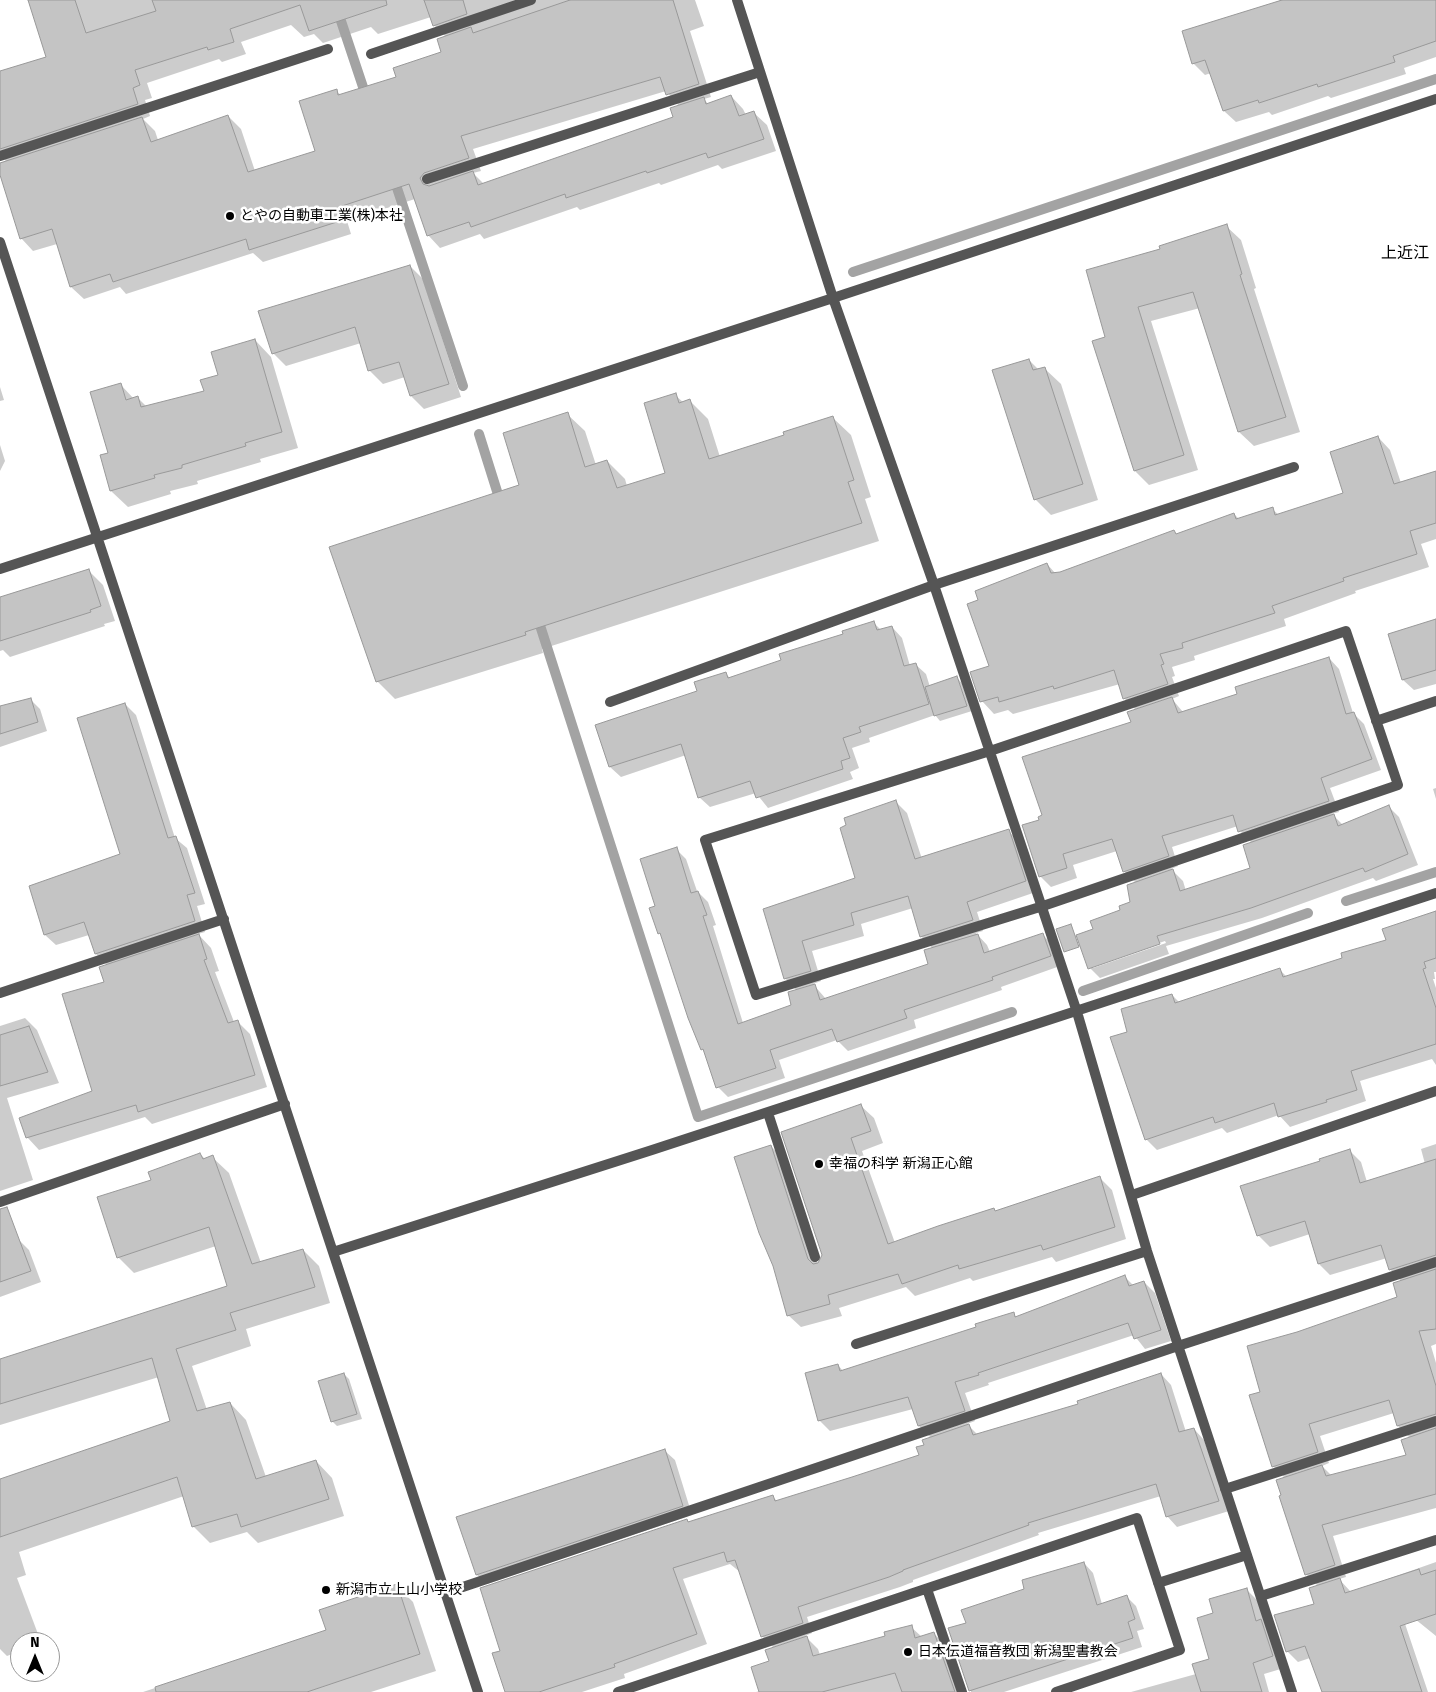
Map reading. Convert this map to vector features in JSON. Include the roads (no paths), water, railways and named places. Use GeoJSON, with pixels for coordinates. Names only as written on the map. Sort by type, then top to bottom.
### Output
{"type":"FeatureCollection","features":[{"type":"Feature","properties":{"kind":"street"},"geometry":{"type":"LineString","coordinates":[[371,54],[531,0]]}},
{"type":"Feature","properties":{"kind":"street"},"geometry":{"type":"LineString","coordinates":[[737,0],[833,298],[934,585],[1077,1012],[1147,1251],[1292,1692]]}},
{"type":"Feature","properties":{"kind":"street"},"geometry":{"type":"LineString","coordinates":[[0,156],[328,49]]}},
{"type":"Feature","properties":{"kind":"street"},"geometry":{"type":"LineString","coordinates":[[427,179],[760,72]]}},
{"type":"Feature","properties":{"kind":"street"},"geometry":{"type":"LineString","coordinates":[[0,569],[833,298],[1436,99]]}},
{"type":"Feature","properties":{"kind":"street"},"geometry":{"type":"LineString","coordinates":[[0,242],[285,1104],[418,1516],[478,1692]]}},
{"type":"Feature","properties":{"kind":"street"},"geometry":{"type":"LineString","coordinates":[[610,702],[934,585],[1294,467]]}},
{"type":"Feature","properties":{"kind":"street"},"geometry":{"type":"LineString","coordinates":[[1346,631],[1398,785],[1042,906],[756,995],[705,840],[990,751],[1346,631]]}},
{"type":"Feature","properties":{"kind":"street"},"geometry":{"type":"LineString","coordinates":[[1376,721],[1436,701]]}},
{"type":"Feature","properties":{"kind":"street"},"geometry":{"type":"LineString","coordinates":[[333,1252],[1077,1012],[1436,893]]}},
{"type":"Feature","properties":{"kind":"street"},"geometry":{"type":"LineString","coordinates":[[0,993],[224,919]]}},
{"type":"Feature","properties":{"kind":"street"},"geometry":{"type":"LineString","coordinates":[[1132,1195],[1436,1091]]}},
{"type":"Feature","properties":{"kind":"street"},"geometry":{"type":"LineString","coordinates":[[0,1202],[285,1104]]}},
{"type":"Feature","properties":{"kind":"street"},"geometry":{"type":"LineString","coordinates":[[768,1112],[814,1257]]}},
{"type":"Feature","properties":{"kind":"street"},"geometry":{"type":"LineString","coordinates":[[856,1344],[1147,1251]]}},
{"type":"Feature","properties":{"kind":"street"},"geometry":{"type":"LineString","coordinates":[[445,1593],[1178,1346],[1436,1262]]}},
{"type":"Feature","properties":{"kind":"street"},"geometry":{"type":"LineString","coordinates":[[1225,1490],[1436,1421]]}},
{"type":"Feature","properties":{"kind":"street"},"geometry":{"type":"LineString","coordinates":[[618,1692],[1137,1518],[1180,1650],[1056,1692]]}},
{"type":"Feature","properties":{"kind":"street"},"geometry":{"type":"LineString","coordinates":[[1261,1596],[1436,1540]]}},
{"type":"Feature","properties":{"kind":"street"},"geometry":{"type":"LineString","coordinates":[[1158,1583],[1247,1555]]}},
{"type":"Feature","properties":{"kind":"street"},"geometry":{"type":"LineString","coordinates":[[927,1589],[962,1692]]}},
{"type":"Feature","properties":{"kind":"waterway"},"geometry":{"type":"LineString","coordinates":[[334,0],[367,99]]}},
{"type":"Feature","properties":{"kind":"waterway"},"geometry":{"type":"LineString","coordinates":[[853,272],[1436,79]]}},
{"type":"Feature","properties":{"kind":"waterway"},"geometry":{"type":"LineString","coordinates":[[393,176],[463,386]]}},
{"type":"Feature","properties":{"kind":"waterway"},"geometry":{"type":"LineString","coordinates":[[479,434],[501,504]]}},
{"type":"Feature","properties":{"kind":"waterway"},"geometry":{"type":"LineString","coordinates":[[537,616],[698,1117],[1012,1012]]}},
{"type":"Feature","properties":{"kind":"waterway"},"geometry":{"type":"LineString","coordinates":[[1346,901],[1436,872]]}},
{"type":"Feature","properties":{"kind":"waterway"},"geometry":{"type":"LineString","coordinates":[[1083,991],[1308,913]]}},
{"type":"Feature","properties":{"kind":"place","name":"とやの自動車工業(株)本社"},"geometry":{"type":"Point","coordinates":[230,216]}},
{"type":"Feature","properties":{"kind":"place","name":"幸福の科学 新潟正心館"},"geometry":{"type":"Point","coordinates":[819,1164]}},
{"type":"Feature","properties":{"kind":"place","name":"新潟市立上山小学校"},"geometry":{"type":"Point","coordinates":[326,1590]}},
{"type":"Feature","properties":{"kind":"place","name":"日本伝道福音教団 新潟聖書教会"},"geometry":{"type":"Point","coordinates":[908,1652]}},
{"type":"Feature","properties":{"kind":"district","name":"上近江"},"geometry":{"type":"Point","coordinates":[1405,254]}}]}
